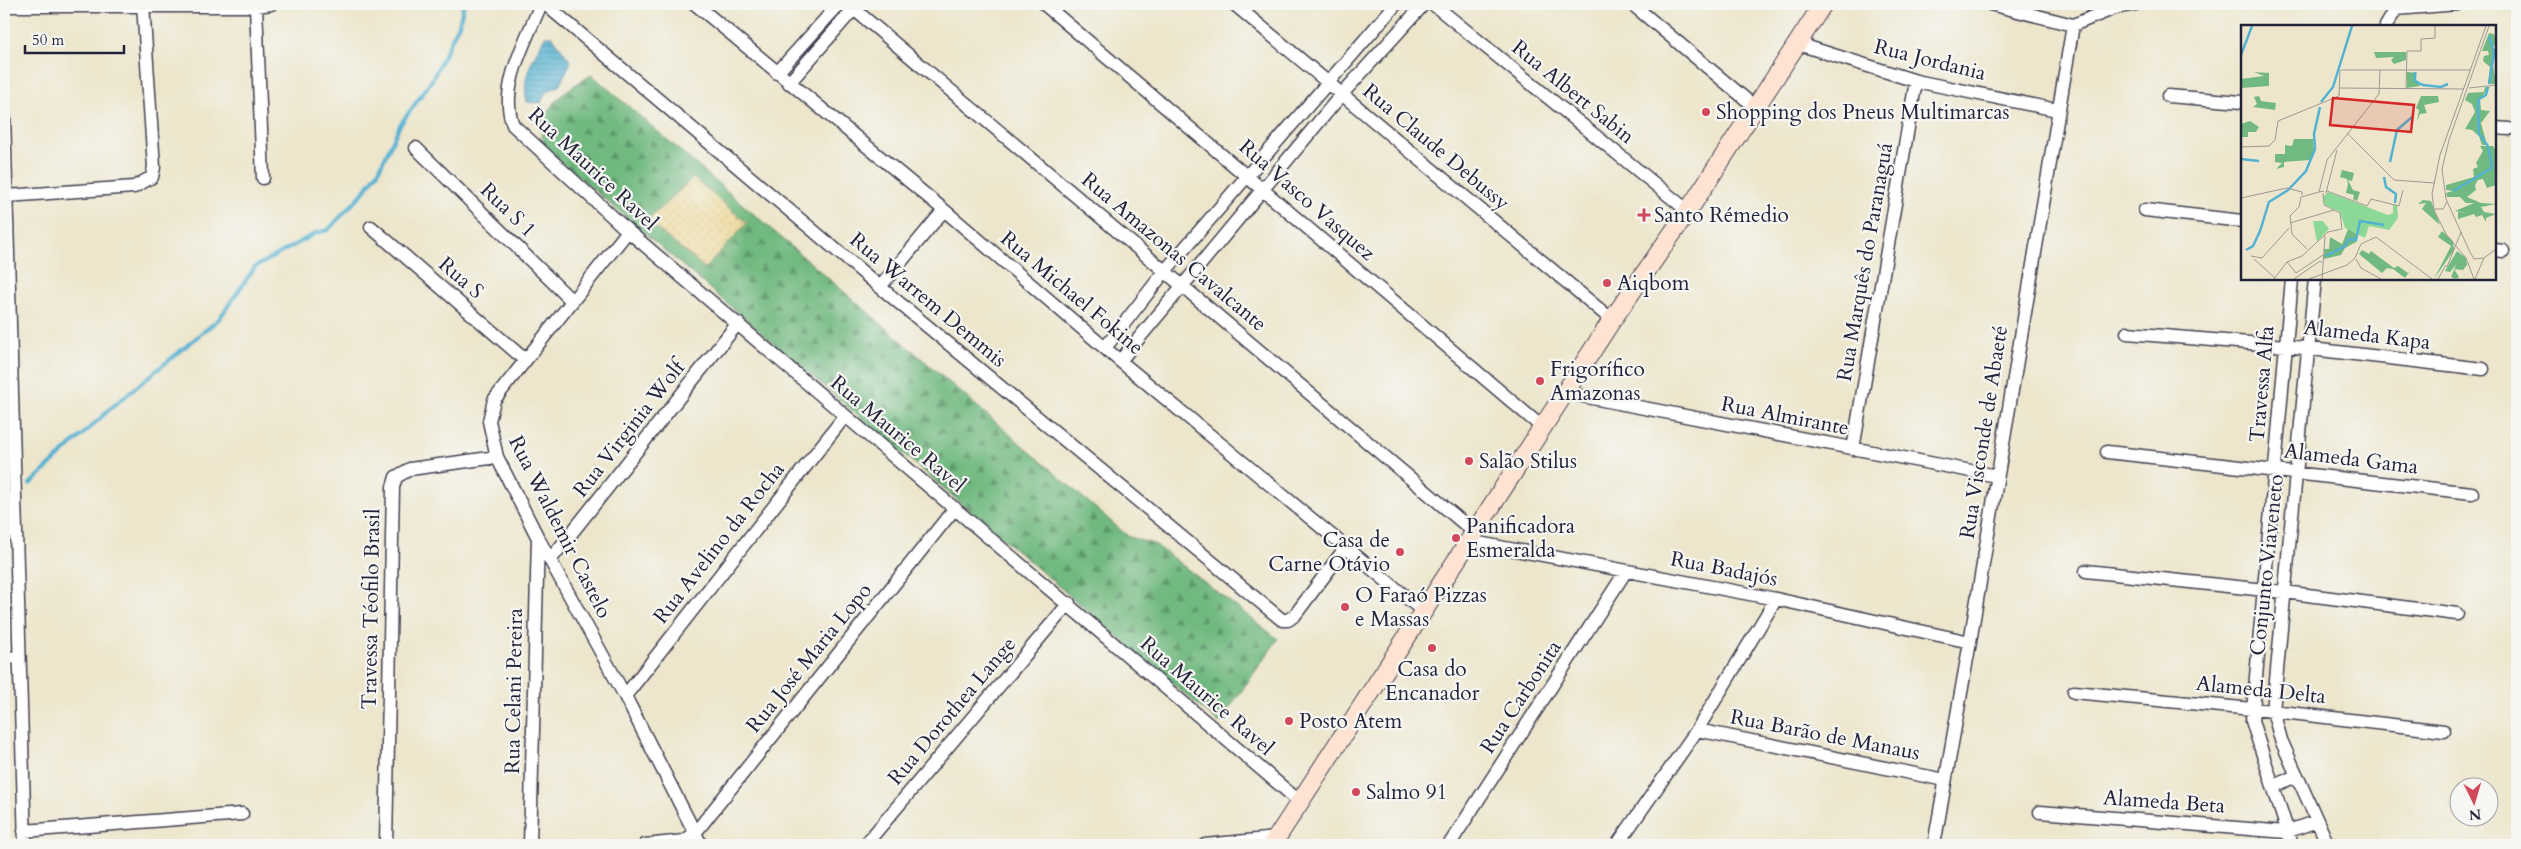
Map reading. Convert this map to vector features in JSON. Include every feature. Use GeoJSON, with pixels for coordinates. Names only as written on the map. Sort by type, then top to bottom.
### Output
{"type":"FeatureCollection","features":[{"type":"Feature","properties":{"kind":"main road"},"geometry":{"type":"LineString","coordinates":[[1274,842],[1612,320],[1688,211],[1795,43],[1823,4]]}},
{"type":"Feature","properties":{"kind":"street"},"geometry":{"type":"LineString","coordinates":[[4,6],[256,6],[271,4]]}},
{"type":"Feature","properties":{"kind":"street","name":"Rua Maurice Ravel"},"geometry":{"type":"LineString","coordinates":[[541,4],[513,76],[508,114],[513,125],[628,231],[1069,603],[1300,802]]}},
{"type":"Feature","properties":{"kind":"street","name":"Rua Warrem Demmis"},"geometry":{"type":"LineString","coordinates":[[546,4],[880,287],[1282,620],[1288,620],[1295,615],[1346,547]]}},
{"type":"Feature","properties":{"kind":"street","name":"Rua Michael Fokine"},"geometry":{"type":"LineString","coordinates":[[696,4],[777,74],[944,210],[1120,361],[1423,611]]}},
{"type":"Feature","properties":{"kind":"street"},"geometry":{"type":"LineString","coordinates":[[777,74],[838,4]]}},
{"type":"Feature","properties":{"kind":"street","name":"Rua Vasco Vasquez"},"geometry":{"type":"LineString","coordinates":[[1044,4],[1542,428]]}},
{"type":"Feature","properties":{"kind":"street","name":"Rua Claude Debussy"},"geometry":{"type":"LineString","coordinates":[[1234,4],[1612,320]]}},
{"type":"Feature","properties":{"kind":"street"},"geometry":{"type":"LineString","coordinates":[[1105,348],[1165,270],[1396,4]]}},
{"type":"Feature","properties":{"kind":"street"},"geometry":{"type":"LineString","coordinates":[[1120,361],[1342,94],[1424,4]]}},
{"type":"Feature","properties":{"kind":"street","name":"Rua Albert Sabin"},"geometry":{"type":"LineString","coordinates":[[1433,4],[1688,211]]}},
{"type":"Feature","properties":{"kind":"street"},"geometry":{"type":"LineString","coordinates":[[1632,4],[1755,107]]}},
{"type":"Feature","properties":{"kind":"street"},"geometry":{"type":"LineString","coordinates":[[1990,4],[2073,25],[2115,8],[2136,4]]}},
{"type":"Feature","properties":{"kind":"street"},"geometry":{"type":"LineString","coordinates":[[2387,25],[2396,9],[2457,4]]}},
{"type":"Feature","properties":{"kind":"street"},"geometry":{"type":"LineString","coordinates":[[7,196],[134,187],[145,183],[152,177],[143,5]]}},
{"type":"Feature","properties":{"kind":"street"},"geometry":{"type":"LineString","coordinates":[[256,6],[263,178]]}},
{"type":"Feature","properties":{"kind":"street"},"geometry":{"type":"LineString","coordinates":[[789,83],[853,6]]}},
{"type":"Feature","properties":{"kind":"street","name":"Rua Amazonas Cavalcante"},"geometry":{"type":"LineString","coordinates":[[853,6],[1165,270],[1471,537]]}},
{"type":"Feature","properties":{"kind":"street","name":"Rua Visconde de Abaeté"},"geometry":{"type":"LineString","coordinates":[[1934,845],[1970,642],[2057,110],[2073,25]]}},
{"type":"Feature","properties":{"kind":"street","name":"Rua Jordania"},"geometry":{"type":"LineString","coordinates":[[1795,43],[1916,81],[2057,110]]}},
{"type":"Feature","properties":{"kind":"street","name":"Rua Marquês do Paranaguá"},"geometry":{"type":"LineString","coordinates":[[1853,449],[1916,81]]}},
{"type":"Feature","properties":{"kind":"street"},"geometry":{"type":"LineString","coordinates":[[2168,96],[2241,102]]}},
{"type":"Feature","properties":{"kind":"street"},"geometry":{"type":"LineString","coordinates":[[4,116],[18,656],[25,845]]}},
{"type":"Feature","properties":{"kind":"street"},"geometry":{"type":"LineString","coordinates":[[2496,128],[2509,129]]}},
{"type":"Feature","properties":{"kind":"street","name":"Rua S 1"},"geometry":{"type":"LineString","coordinates":[[416,148],[572,301]]}},
{"type":"Feature","properties":{"kind":"street"},"geometry":{"type":"LineString","coordinates":[[880,287],[944,210]]}},
{"type":"Feature","properties":{"kind":"street"},"geometry":{"type":"LineString","coordinates":[[2145,210],[2241,221]]}},
{"type":"Feature","properties":{"kind":"street","name":"Rua S"},"geometry":{"type":"LineString","coordinates":[[371,227],[524,359]]}},
{"type":"Feature","properties":{"kind":"street","name":"Rua Waldemir Castelo"},"geometry":{"type":"LineString","coordinates":[[628,231],[524,359],[494,400],[489,421],[497,457],[538,538],[625,696],[701,845]]}},
{"type":"Feature","properties":{"kind":"street","name":"Travessa Alfa"},"geometry":{"type":"LineString","coordinates":[[2292,280],[2253,709],[2254,731],[2286,832],[2292,845]]}},
{"type":"Feature","properties":{"kind":"street","name":"Conjunto Viaveneto"},"geometry":{"type":"LineString","coordinates":[[2315,280],[2273,711],[2281,740],[2328,845]]}},
{"type":"Feature","properties":{"kind":"street","name":"Rua Virginia Wolf"},"geometry":{"type":"LineString","coordinates":[[551,559],[738,323]]}},
{"type":"Feature","properties":{"kind":"street","name":"Alameda Kapa"},"geometry":{"type":"LineString","coordinates":[[2127,333],[2286,346],[2483,369]]}},
{"type":"Feature","properties":{"kind":"street","name":"Rua Almirante"},"geometry":{"type":"LineString","coordinates":[[1566,393],[1997,476]]}},
{"type":"Feature","properties":{"kind":"street","name":"Rua Avelino da Rocha"},"geometry":{"type":"LineString","coordinates":[[625,696],[845,416]]}},
{"type":"Feature","properties":{"kind":"street","name":"Alameda Gama"},"geometry":{"type":"LineString","coordinates":[[2107,452],[2472,493]]}},
{"type":"Feature","properties":{"kind":"street","name":"Travessa Téofilo Brasil"},"geometry":{"type":"LineString","coordinates":[[386,845],[393,487],[396,477],[410,469],[497,457]]}},
{"type":"Feature","properties":{"kind":"street","name":"Rua José Maria Lopo"},"geometry":{"type":"LineString","coordinates":[[695,833],[955,508]]}},
{"type":"Feature","properties":{"kind":"street","name":"Rua Badajós"},"geometry":{"type":"LineString","coordinates":[[1471,537],[1970,642]]}},
{"type":"Feature","properties":{"kind":"street","name":"Rua Celani Pereira"},"geometry":{"type":"LineString","coordinates":[[530,845],[538,538]]}},
{"type":"Feature","properties":{"kind":"street","name":"Rua Carbonita"},"geometry":{"type":"LineString","coordinates":[[1449,845],[1626,571]]}},
{"type":"Feature","properties":{"kind":"street"},"geometry":{"type":"LineString","coordinates":[[2086,571],[2284,592],[2457,614]]}},
{"type":"Feature","properties":{"kind":"street"},"geometry":{"type":"LineString","coordinates":[[1617,845],[1696,730],[1776,600]]}},
{"type":"Feature","properties":{"kind":"street","name":"Rua Dorothea Lange"},"geometry":{"type":"LineString","coordinates":[[865,845],[1069,603]]}},
{"type":"Feature","properties":{"kind":"street"},"geometry":{"type":"LineString","coordinates":[[4,658],[18,656]]}},
{"type":"Feature","properties":{"kind":"street","name":"Alameda Delta"},"geometry":{"type":"LineString","coordinates":[[2074,692],[2273,711],[2444,731]]}},
{"type":"Feature","properties":{"kind":"street","name":"Rua Barão de Manaus"},"geometry":{"type":"LineString","coordinates":[[1696,730],[1945,780]]}},
{"type":"Feature","properties":{"kind":"street"},"geometry":{"type":"LineString","coordinates":[[2273,787],[2297,775]]}},
{"type":"Feature","properties":{"kind":"street","name":"Alameda Beta"},"geometry":{"type":"LineString","coordinates":[[2040,812],[2286,832]]}},
{"type":"Feature","properties":{"kind":"street"},"geometry":{"type":"LineString","coordinates":[[24,831],[242,814]]}},
{"type":"Feature","properties":{"kind":"street"},"geometry":{"type":"LineString","coordinates":[[2286,832],[2317,822]]}},
{"type":"Feature","properties":{"kind":"street"},"geometry":{"type":"LineString","coordinates":[[645,845],[684,840],[695,833]]}},
{"type":"Feature","properties":{"kind":"street"},"geometry":{"type":"LineString","coordinates":[[1205,845],[1274,842]]}},
{"type":"Feature","properties":{"kind":"green space"},"geometry":{"type":"Polygon","coordinates":[[[592,75],[1129,537],[1156,545],[1278,639],[1219,723],[546,149],[539,125],[544,116],[561,95],[575,84],[592,75]]]}},
{"type":"Feature","properties":{"kind":"sand"},"geometry":{"type":"Polygon","coordinates":[[[693,178],[747,223],[705,268],[647,221],[693,178]]]}},
{"type":"Feature","properties":{"kind":"water"},"geometry":{"type":"Polygon","coordinates":[[[545,36],[552,36],[571,62],[559,86],[546,92],[541,103],[527,102],[526,84],[529,68],[545,36]]]}},
{"type":"Feature","properties":{"kind":"waterway"},"geometry":{"type":"LineString","coordinates":[[30,484],[111,408],[219,319],[255,267],[316,233],[328,230],[362,194],[378,172],[400,125],[432,80],[459,24],[464,4]]}},
{"type":"Feature","properties":{"kind":"place","name":"Shopping dos Pneus Multimarcas"},"geometry":{"type":"Point","coordinates":[1706,112]}},
{"type":"Feature","properties":{"kind":"place","name":"Santo Rémedio"},"geometry":{"type":"Point","coordinates":[1644,215]}},
{"type":"Feature","properties":{"kind":"place","name":"Aiqbom"},"geometry":{"type":"Point","coordinates":[1607,283]}},
{"type":"Feature","properties":{"kind":"place","name":"Frigorífico Amazonas"},"geometry":{"type":"Point","coordinates":[1540,381]}},
{"type":"Feature","properties":{"kind":"place","name":"Salão Stilus"},"geometry":{"type":"Point","coordinates":[1469,461]}},
{"type":"Feature","properties":{"kind":"place","name":"Panificadora Esmeralda"},"geometry":{"type":"Point","coordinates":[1456,538]}},
{"type":"Feature","properties":{"kind":"place","name":"Casa de Carne Otávio"},"geometry":{"type":"Point","coordinates":[1400,552]}},
{"type":"Feature","properties":{"kind":"place","name":"O Faraó Pizzas e Massas"},"geometry":{"type":"Point","coordinates":[1345,607]}},
{"type":"Feature","properties":{"kind":"place","name":"Casa do Encanador"},"geometry":{"type":"Point","coordinates":[1432,648]}},
{"type":"Feature","properties":{"kind":"place","name":"Posto Atem"},"geometry":{"type":"Point","coordinates":[1289,721]}},
{"type":"Feature","properties":{"kind":"place","name":"Salmo 91"},"geometry":{"type":"Point","coordinates":[1356,792]}}]}
